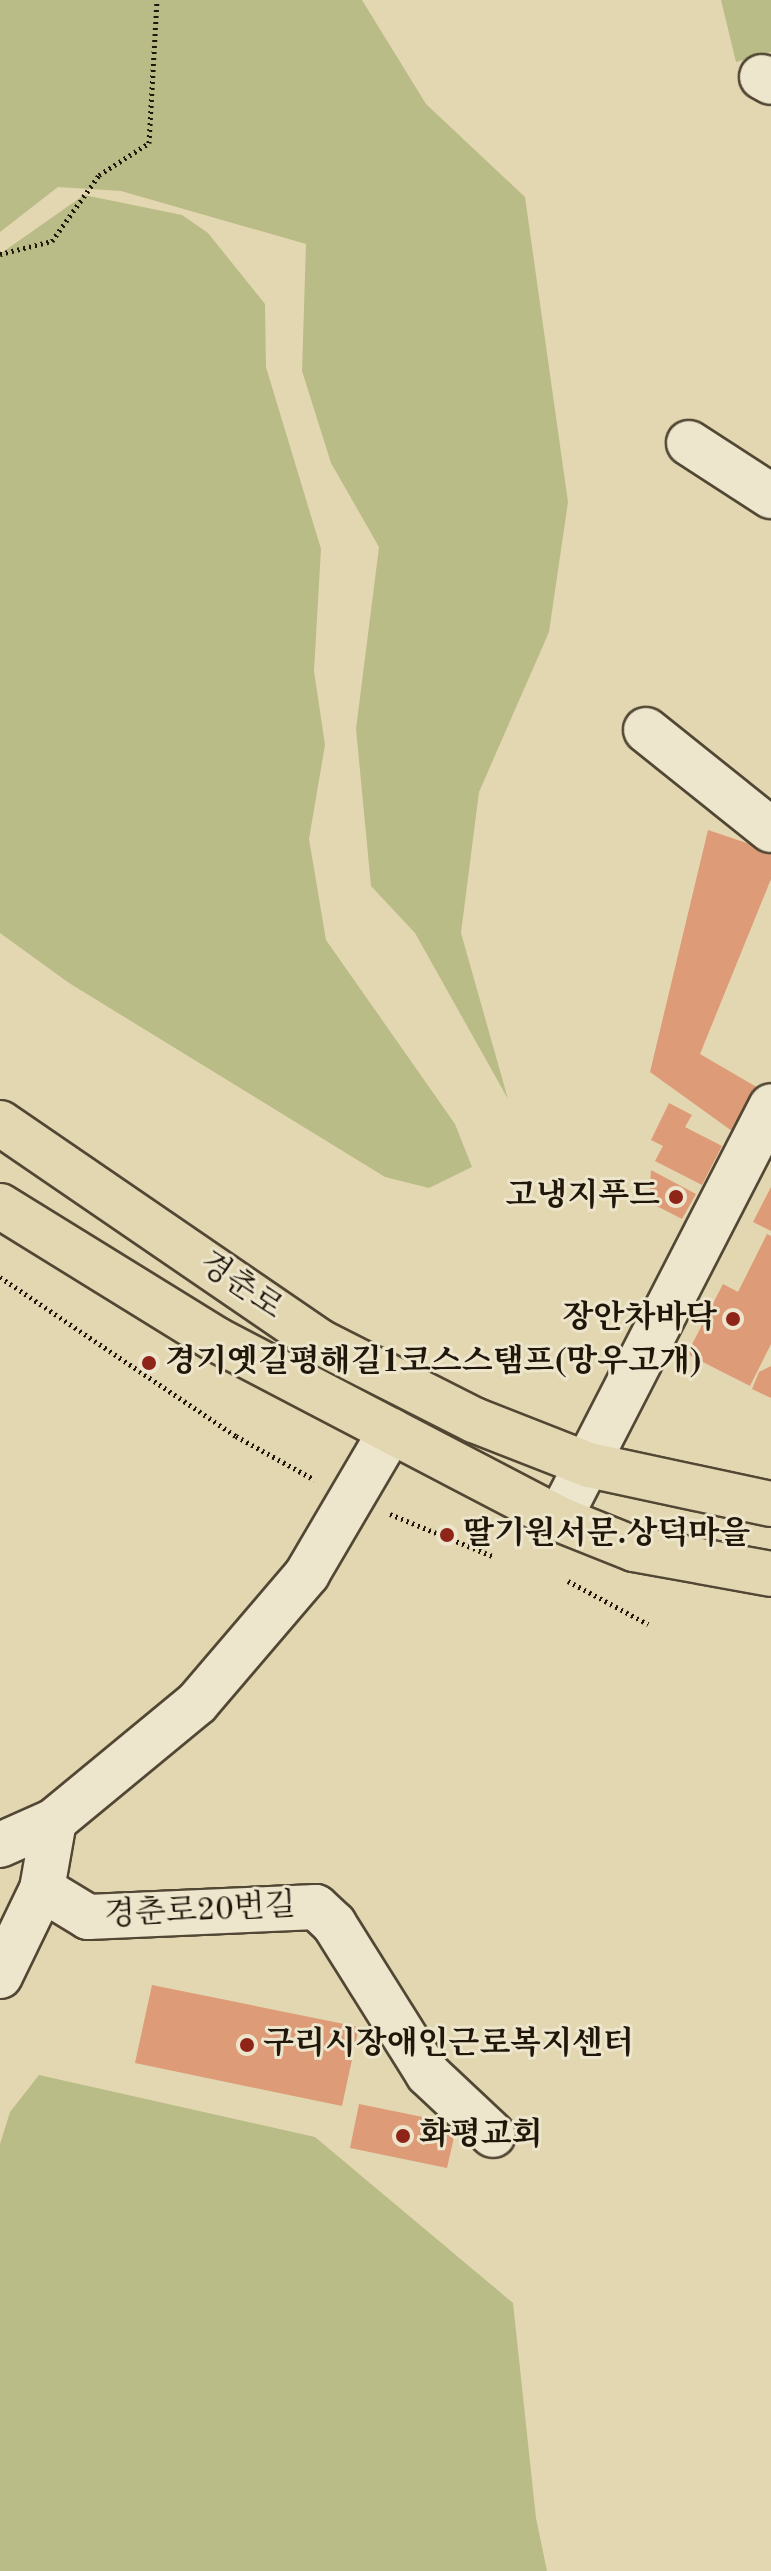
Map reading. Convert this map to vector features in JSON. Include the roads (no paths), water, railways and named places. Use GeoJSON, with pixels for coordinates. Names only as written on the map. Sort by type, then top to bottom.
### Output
{"type":"FeatureCollection","features":[{"type":"Feature","properties":{"kind":"main road","name":"경춘로"},"geometry":{"type":"LineString","coordinates":[[0,1123],[320,1342],[474,1420],[589,1465],[771,1504]]}},
{"type":"Feature","properties":{"kind":"main road","name":"경춘로"},"geometry":{"type":"LineString","coordinates":[[0,1206],[217,1340],[559,1519],[634,1549],[771,1574]]}},
{"type":"Feature","properties":{"kind":"street"},"geometry":{"type":"LineString","coordinates":[[689,443],[771,496]]}},
{"type":"Feature","properties":{"kind":"street"},"geometry":{"type":"LineString","coordinates":[[646,730],[771,830]]}},
{"type":"Feature","properties":{"kind":"street"},"geometry":{"type":"LineString","coordinates":[[559,1519],[771,1106]]}},
{"type":"Feature","properties":{"kind":"street"},"geometry":{"type":"LineString","coordinates":[[0,1845],[54,1821],[197,1703],[307,1574],[347,1498],[391,1431]]}},
{"type":"Feature","properties":{"kind":"street"},"geometry":{"type":"LineString","coordinates":[[0,1976],[42,1889],[54,1821]]}},
{"type":"Feature","properties":{"kind":"street","name":"경춘로20번길"},"geometry":{"type":"LineString","coordinates":[[42,1889],[88,1917],[316,1907],[334,1924],[428,2074],[493,2135]]}},
{"type":"Feature","properties":{"kind":"place","name":"고냉지푸드"},"geometry":{"type":"Point","coordinates":[676,1197]}},
{"type":"Feature","properties":{"kind":"place","name":"장안차바닥"},"geometry":{"type":"Point","coordinates":[733,1319]}},
{"type":"Feature","properties":{"kind":"place","name":"경기옛길평해길1코스스탬프(망우고개)"},"geometry":{"type":"Point","coordinates":[149,1363]}},
{"type":"Feature","properties":{"kind":"place","name":"딸기원서문.상덕마을"},"geometry":{"type":"Point","coordinates":[447,1535]}},
{"type":"Feature","properties":{"kind":"place","name":"구리시장애인근로복지센터"},"geometry":{"type":"Point","coordinates":[247,2045]}},
{"type":"Feature","properties":{"kind":"place","name":"화평교회"},"geometry":{"type":"Point","coordinates":[403,2136]}}]}
